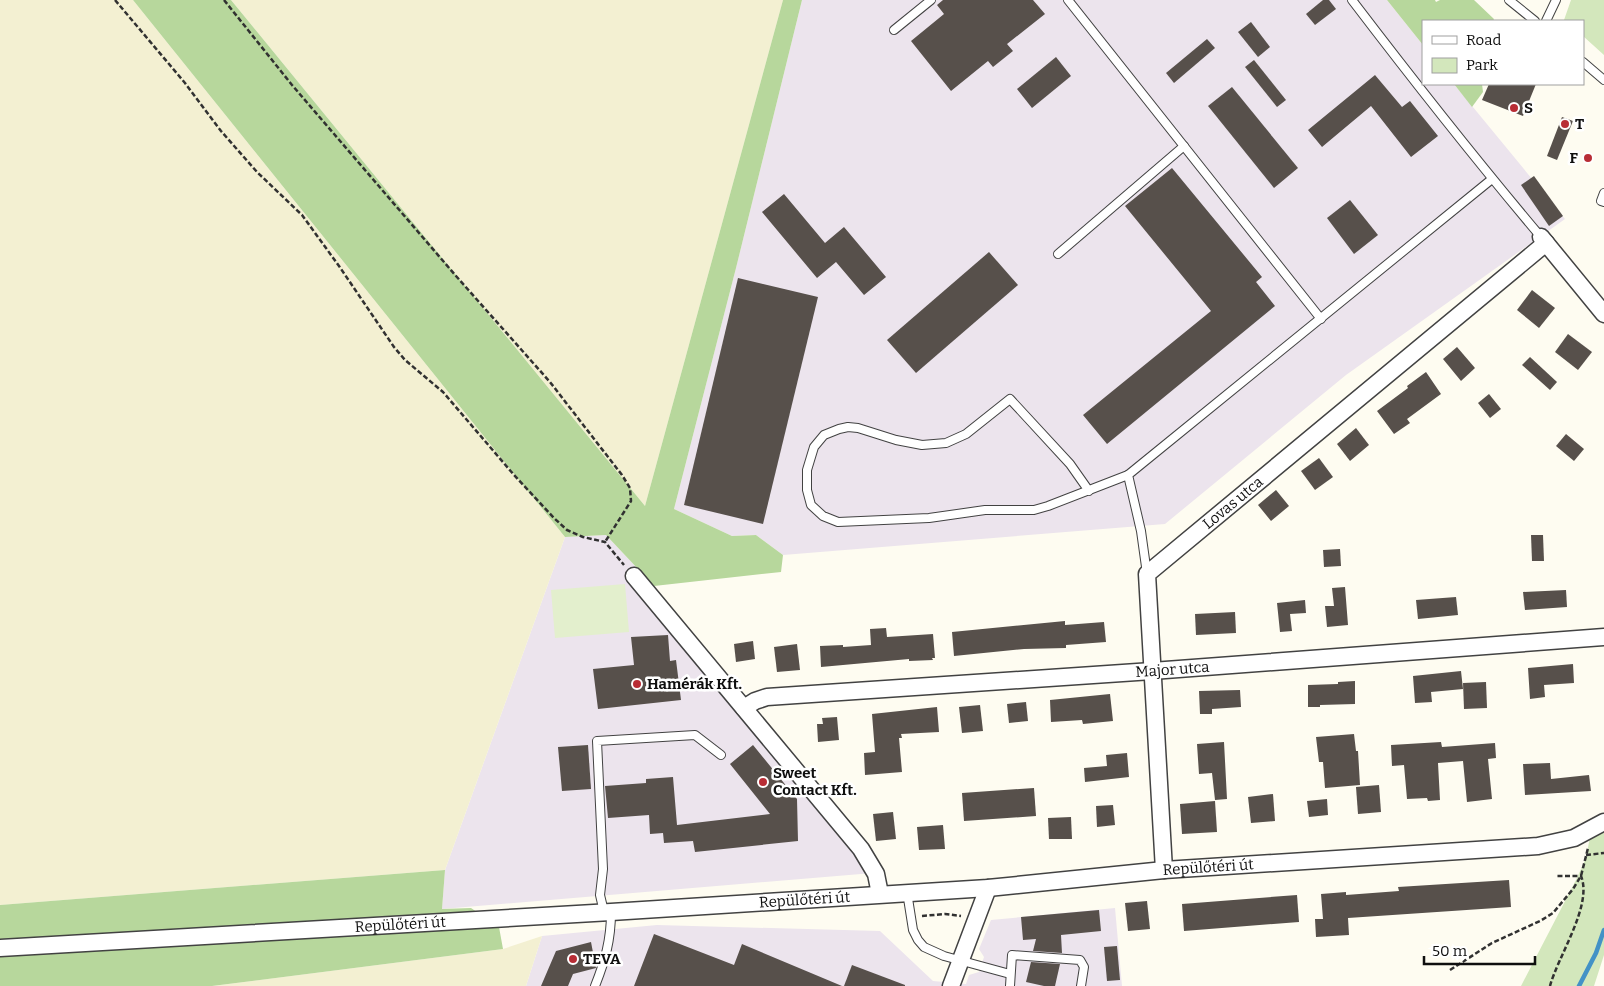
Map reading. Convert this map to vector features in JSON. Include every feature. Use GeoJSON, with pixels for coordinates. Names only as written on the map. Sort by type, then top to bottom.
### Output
{"type":"FeatureCollection","features":[{"type":"Feature","properties":{"kind":"street"},"geometry":{"type":"LineString","coordinates":[[1544,240],[1604,314]]}},
{"type":"Feature","properties":{"kind":"street","name":"Lovas utca"},"geometry":{"type":"LineString","coordinates":[[1146,574],[1544,240]]}},
{"type":"Feature","properties":{"kind":"street"},"geometry":{"type":"LineString","coordinates":[[1146,574],[1164,870]]}},
{"type":"Feature","properties":{"kind":"street"},"geometry":{"type":"LineString","coordinates":[[634,576],[861,850],[876,874],[880,894]]}},
{"type":"Feature","properties":{"kind":"street","name":"Major utca"},"geometry":{"type":"LineString","coordinates":[[744,708],[755,701],[767,697],[1152,671],[1604,637]]}},
{"type":"Feature","properties":{"kind":"street","name":"Repülőtéri út"},"geometry":{"type":"LineString","coordinates":[[0,948],[988,888],[1164,870],[1538,846],[1574,838],[1604,822]]}},
{"type":"Feature","properties":{"kind":"street"},"geometry":{"type":"LineString","coordinates":[[951,986],[988,888]]}},
{"type":"Feature","properties":{"kind":"lane"},"geometry":{"type":"LineString","coordinates":[[894,30],[931,0]]}},
{"type":"Feature","properties":{"kind":"lane"},"geometry":{"type":"LineString","coordinates":[[1068,0],[1321,319]]}},
{"type":"Feature","properties":{"kind":"lane"},"geometry":{"type":"LineString","coordinates":[[1352,0],[1492,179],[1544,240]]}},
{"type":"Feature","properties":{"kind":"lane"},"geometry":{"type":"LineString","coordinates":[[1546,20],[1556,0]]}},
{"type":"Feature","properties":{"kind":"lane"},"geometry":{"type":"LineString","coordinates":[[1513,1],[1534,20]]}},
{"type":"Feature","properties":{"kind":"lane"},"geometry":{"type":"LineString","coordinates":[[1584,63],[1604,80]]}},
{"type":"Feature","properties":{"kind":"lane"},"geometry":{"type":"LineString","coordinates":[[1058,254],[1184,146]]}},
{"type":"Feature","properties":{"kind":"lane"},"geometry":{"type":"LineString","coordinates":[[1089,491],[1070,464],[1010,399],[966,434],[946,443],[922,445],[848,427],[824,435],[814,447],[807,470],[806,490],[811,505],[822,516],[838,522],[929,518],[985,510],[1034,510],[1089,491],[1128,475],[1492,179]]}},
{"type":"Feature","properties":{"kind":"lane"},"geometry":{"type":"LineString","coordinates":[[1604,193],[1601,201],[1604,202]]}},
{"type":"Feature","properties":{"kind":"lane"},"geometry":{"type":"LineString","coordinates":[[1128,475],[1141,531],[1146,574]]}},
{"type":"Feature","properties":{"kind":"lane"},"geometry":{"type":"LineString","coordinates":[[595,986],[605,961],[611,929],[608,912],[600,895],[603,869],[597,741],[694,735],[720,755]]}},
{"type":"Feature","properties":{"kind":"lane"},"geometry":{"type":"LineString","coordinates":[[907,892],[913,930],[924,947],[944,956],[1010,974]]}},
{"type":"Feature","properties":{"kind":"lane"},"geometry":{"type":"LineString","coordinates":[[1010,986],[1012,955],[1076,959],[1084,964],[1081,986]]}},
{"type":"Feature","properties":{"kind":"path"},"geometry":{"type":"LineString","coordinates":[[115,0],[185,83],[221,131],[257,172],[302,215],[405,360],[443,392],[514,476],[554,518],[568,530],[583,538],[605,542],[634,576]]}},
{"type":"Feature","properties":{"kind":"path"},"geometry":{"type":"LineString","coordinates":[[224,0],[292,84],[456,276],[550,382],[622,475],[630,488],[631,501],[605,542]]}},
{"type":"Feature","properties":{"kind":"path"},"geometry":{"type":"LineString","coordinates":[[1450,970],[1492,943],[1547,917],[1564,901],[1581,876],[1586,855],[1588,831]]}},
{"type":"Feature","properties":{"kind":"path"},"geometry":{"type":"LineString","coordinates":[[1586,855],[1604,853]]}},
{"type":"Feature","properties":{"kind":"path"},"geometry":{"type":"LineString","coordinates":[[1556,876],[1581,876]]}},
{"type":"Feature","properties":{"kind":"path"},"geometry":{"type":"LineString","coordinates":[[1550,986],[1575,925],[1584,895],[1584,883],[1581,876]]}},
{"type":"Feature","properties":{"kind":"path"},"geometry":{"type":"LineString","coordinates":[[910,917],[945,914],[977,917]]}},
{"type":"Feature","properties":{"kind":"shaded area"},"geometry":{"type":"Polygon","coordinates":[[[0,0],[133,0],[565,537],[445,870],[0,905],[0,0]]]}},
{"type":"Feature","properties":{"kind":"shaded area"},"geometry":{"type":"Polygon","coordinates":[[[231,0],[783,0],[645,506],[231,0]]]}},
{"type":"Feature","properties":{"kind":"shaded area"},"geometry":{"type":"Polygon","coordinates":[[[802,0],[1387,0],[1422,44],[1422,85],[1455,85],[1565,219],[1346,375],[1165,524],[783,555],[756,535],[732,536],[674,509],[802,0]]]}},
{"type":"Feature","properties":{"kind":"shaded area"},"geometry":{"type":"Polygon","coordinates":[[[606,535],[654,586],[873,873],[442,909],[445,870],[565,537],[606,535]]]}},
{"type":"Feature","properties":{"kind":"shaded area"},"geometry":{"type":"Polygon","coordinates":[[[1115,908],[1122,986],[526,986],[542,936],[657,925],[880,931],[933,981],[966,984],[969,975],[979,972],[984,957],[979,949],[991,920],[1115,908]]]}},
{"type":"Feature","properties":{"kind":"shaded area"},"geometry":{"type":"Polygon","coordinates":[[[542,936],[526,986],[212,986],[503,949],[542,936]]]}},
{"type":"Feature","properties":{"kind":"green space"},"geometry":{"type":"Polygon","coordinates":[[[133,0],[231,0],[645,506],[783,0],[802,0],[674,509],[732,536],[756,535],[783,555],[781,572],[654,586],[606,535],[565,537],[133,0]]]}},
{"type":"Feature","properties":{"kind":"green space"},"geometry":{"type":"Polygon","coordinates":[[[1387,0],[1435,0],[1436,2],[1440,0],[1474,0],[1494,19],[1422,20],[1422,44],[1387,0]]]}},
{"type":"Feature","properties":{"kind":"green space"},"geometry":{"type":"Polygon","coordinates":[[[1571,0],[1604,0],[1604,55],[1584,37],[1584,20],[1564,20],[1571,0]]]}},
{"type":"Feature","properties":{"kind":"green space"},"geometry":{"type":"Polygon","coordinates":[[[1455,85],[1482,85],[1483,92],[1472,107],[1455,85]]]}},
{"type":"Feature","properties":{"kind":"green space"},"geometry":{"type":"Polygon","coordinates":[[[625,584],[629,632],[555,638],[551,590],[625,584]]]}},
{"type":"Feature","properties":{"kind":"green space"},"geometry":{"type":"Polygon","coordinates":[[[1604,829],[1604,955],[1594,986],[1521,986],[1576,880],[1586,858],[1590,837],[1604,829]]]}},
{"type":"Feature","properties":{"kind":"green space"},"geometry":{"type":"Polygon","coordinates":[[[445,870],[442,909],[471,908],[499,927],[503,949],[212,986],[0,986],[0,905],[445,870]]]}},
{"type":"Feature","properties":{"kind":"building"},"geometry":{"type":"Polygon","coordinates":[[[943,0],[1033,0],[1045,14],[1007,44],[1013,51],[993,67],[988,61],[951,91],[911,41],[944,14],[937,5],[943,0]]]}},
{"type":"Feature","properties":{"kind":"building"},"geometry":{"type":"Polygon","coordinates":[[[1323,0],[1329,0],[1336,9],[1315,25],[1306,14],[1323,0]]]}},
{"type":"Feature","properties":{"kind":"building"},"geometry":{"type":"Polygon","coordinates":[[[1251,22],[1270,47],[1258,57],[1238,32],[1251,22]]]}},
{"type":"Feature","properties":{"kind":"building"},"geometry":{"type":"Polygon","coordinates":[[[1207,39],[1215,48],[1174,83],[1166,73],[1207,39]]]}},
{"type":"Feature","properties":{"kind":"building"},"geometry":{"type":"Polygon","coordinates":[[[1056,57],[1071,76],[1032,108],[1017,89],[1056,57]]]}},
{"type":"Feature","properties":{"kind":"building"},"geometry":{"type":"Polygon","coordinates":[[[1254,60],[1286,100],[1277,107],[1245,67],[1254,60]]]}},
{"type":"Feature","properties":{"kind":"building"},"geometry":{"type":"Polygon","coordinates":[[[1375,75],[1402,107],[1410,101],[1438,136],[1411,157],[1371,106],[1322,147],[1308,130],[1375,75]]]}},
{"type":"Feature","properties":{"kind":"building","name":"S"},"geometry":{"type":"Polygon","coordinates":[[[1489,85],[1536,85],[1523,116],[1482,100],[1489,85]]]}},
{"type":"Feature","properties":{"kind":"building"},"geometry":{"type":"Polygon","coordinates":[[[1232,87],[1298,168],[1274,188],[1208,106],[1232,87]]]}},
{"type":"Feature","properties":{"kind":"building"},"geometry":{"type":"Polygon","coordinates":[[[1562,117],[1573,121],[1557,160],[1547,156],[1562,117]]]}},
{"type":"Feature","properties":{"kind":"building"},"geometry":{"type":"Polygon","coordinates":[[[1172,168],[1262,277],[1256,282],[1275,306],[1107,444],[1083,415],[1211,311],[1125,206],[1172,168]]]}},
{"type":"Feature","properties":{"kind":"building"},"geometry":{"type":"Polygon","coordinates":[[[1534,176],[1563,216],[1549,226],[1521,185],[1534,176]]]}},
{"type":"Feature","properties":{"kind":"building"},"geometry":{"type":"Polygon","coordinates":[[[784,194],[825,243],[844,227],[886,277],[864,295],[836,262],[817,278],[762,212],[784,194]]]}},
{"type":"Feature","properties":{"kind":"building"},"geometry":{"type":"Polygon","coordinates":[[[1350,200],[1378,235],[1354,254],[1327,218],[1350,200]]]}},
{"type":"Feature","properties":{"kind":"building"},"geometry":{"type":"Polygon","coordinates":[[[989,252],[1018,285],[916,373],[887,340],[989,252]]]}},
{"type":"Feature","properties":{"kind":"building"},"geometry":{"type":"Polygon","coordinates":[[[738,278],[818,297],[763,524],[684,505],[738,278]]]}},
{"type":"Feature","properties":{"kind":"building"},"geometry":{"type":"Polygon","coordinates":[[[1532,290],[1555,308],[1539,328],[1517,310],[1532,290]]]}},
{"type":"Feature","properties":{"kind":"building"},"geometry":{"type":"Polygon","coordinates":[[[1568,334],[1592,352],[1578,370],[1555,352],[1568,334]]]}},
{"type":"Feature","properties":{"kind":"building"},"geometry":{"type":"Polygon","coordinates":[[[1457,347],[1475,368],[1461,381],[1443,359],[1457,347]]]}},
{"type":"Feature","properties":{"kind":"building"},"geometry":{"type":"Polygon","coordinates":[[[1530,357],[1557,382],[1550,390],[1522,365],[1530,357]]]}},
{"type":"Feature","properties":{"kind":"building"},"geometry":{"type":"Polygon","coordinates":[[[1426,372],[1441,394],[1407,419],[1410,423],[1394,434],[1377,411],[1426,372]]]}},
{"type":"Feature","properties":{"kind":"building"},"geometry":{"type":"Polygon","coordinates":[[[1489,394],[1501,409],[1490,418],[1478,403],[1489,394]]]}},
{"type":"Feature","properties":{"kind":"building"},"geometry":{"type":"Polygon","coordinates":[[[1356,428],[1369,445],[1350,461],[1337,444],[1356,428]]]}},
{"type":"Feature","properties":{"kind":"building"},"geometry":{"type":"Polygon","coordinates":[[[1566,434],[1584,449],[1574,461],[1556,446],[1566,434]]]}},
{"type":"Feature","properties":{"kind":"building"},"geometry":{"type":"Polygon","coordinates":[[[1319,458],[1333,477],[1315,490],[1301,471],[1319,458]]]}},
{"type":"Feature","properties":{"kind":"building"},"geometry":{"type":"Polygon","coordinates":[[[1276,490],[1289,506],[1271,521],[1258,505],[1276,490]]]}},
{"type":"Feature","properties":{"kind":"building"},"geometry":{"type":"Polygon","coordinates":[[[1531,535],[1543,535],[1544,561],[1532,561],[1531,535]]]}},
{"type":"Feature","properties":{"kind":"building"},"geometry":{"type":"Polygon","coordinates":[[[1340,549],[1341,566],[1324,567],[1323,550],[1340,549]]]}},
{"type":"Feature","properties":{"kind":"building"},"geometry":{"type":"Polygon","coordinates":[[[1345,587],[1348,625],[1327,627],[1325,606],[1334,606],[1332,588],[1345,587]]]}},
{"type":"Feature","properties":{"kind":"building"},"geometry":{"type":"Polygon","coordinates":[[[1566,590],[1567,607],[1525,610],[1523,592],[1566,590]]]}},
{"type":"Feature","properties":{"kind":"building"},"geometry":{"type":"Polygon","coordinates":[[[1456,597],[1458,615],[1418,619],[1416,600],[1456,597]]]}},
{"type":"Feature","properties":{"kind":"building"},"geometry":{"type":"Polygon","coordinates":[[[1305,600],[1306,613],[1290,614],[1292,631],[1280,632],[1277,603],[1305,600]]]}},
{"type":"Feature","properties":{"kind":"building"},"geometry":{"type":"Polygon","coordinates":[[[1235,612],[1236,633],[1196,635],[1195,614],[1235,612]]]}},
{"type":"Feature","properties":{"kind":"building"},"geometry":{"type":"Polygon","coordinates":[[[1065,621],[1065,625],[1104,622],[1106,642],[1066,645],[1066,648],[1024,649],[954,656],[952,632],[1065,621]]]}},
{"type":"Feature","properties":{"kind":"building"},"geometry":{"type":"Polygon","coordinates":[[[886,628],[887,637],[933,634],[935,658],[932,658],[933,660],[909,661],[909,659],[821,667],[820,646],[871,645],[870,629],[886,628]]]}},
{"type":"Feature","properties":{"kind":"building","name":"Hamérák Kft."},"geometry":{"type":"Polygon","coordinates":[[[668,635],[670,661],[676,660],[681,700],[598,709],[593,669],[634,665],[631,637],[668,635]]]}},
{"type":"Feature","properties":{"kind":"building"},"geometry":{"type":"Polygon","coordinates":[[[753,641],[755,659],[736,662],[734,644],[753,641]]]}},
{"type":"Feature","properties":{"kind":"building"},"geometry":{"type":"Polygon","coordinates":[[[797,644],[800,670],[777,672],[774,647],[797,644]]]}},
{"type":"Feature","properties":{"kind":"building"},"geometry":{"type":"Polygon","coordinates":[[[1573,664],[1574,683],[1544,685],[1545,697],[1530,699],[1528,668],[1573,664]]]}},
{"type":"Feature","properties":{"kind":"building"},"geometry":{"type":"Polygon","coordinates":[[[1461,671],[1463,689],[1431,692],[1432,702],[1415,703],[1413,676],[1461,671]]]}},
{"type":"Feature","properties":{"kind":"building"},"geometry":{"type":"Polygon","coordinates":[[[1355,681],[1355,704],[1308,707],[1308,685],[1338,684],[1338,682],[1355,681]]]}},
{"type":"Feature","properties":{"kind":"building"},"geometry":{"type":"Polygon","coordinates":[[[1486,682],[1487,708],[1464,709],[1463,683],[1486,682]]]}},
{"type":"Feature","properties":{"kind":"building"},"geometry":{"type":"Polygon","coordinates":[[[1240,690],[1241,707],[1212,709],[1212,714],[1200,714],[1199,691],[1240,690]]]}},
{"type":"Feature","properties":{"kind":"building"},"geometry":{"type":"Polygon","coordinates":[[[1110,694],[1113,721],[1083,724],[1082,720],[1051,722],[1050,700],[1110,694]]]}},
{"type":"Feature","properties":{"kind":"building"},"geometry":{"type":"Polygon","coordinates":[[[1026,702],[1028,721],[1009,723],[1007,704],[1026,702]]]}},
{"type":"Feature","properties":{"kind":"building"},"geometry":{"type":"Polygon","coordinates":[[[980,705],[983,731],[962,733],[959,707],[980,705]]]}},
{"type":"Feature","properties":{"kind":"building"},"geometry":{"type":"Polygon","coordinates":[[[937,707],[939,732],[901,734],[902,738],[899,738],[902,772],[865,775],[864,753],[875,752],[872,714],[937,707]]]}},
{"type":"Feature","properties":{"kind":"building"},"geometry":{"type":"Polygon","coordinates":[[[837,717],[839,740],[818,742],[817,724],[823,724],[822,718],[837,717]]]}},
{"type":"Feature","properties":{"kind":"building"},"geometry":{"type":"Polygon","coordinates":[[[1354,734],[1356,751],[1358,751],[1360,785],[1325,788],[1323,762],[1319,762],[1316,737],[1354,734]]]}},
{"type":"Feature","properties":{"kind":"building"},"geometry":{"type":"Polygon","coordinates":[[[1224,742],[1227,799],[1215,800],[1212,773],[1199,774],[1197,744],[1224,742]]]}},
{"type":"Feature","properties":{"kind":"building"},"geometry":{"type":"Polygon","coordinates":[[[1441,742],[1442,747],[1495,743],[1496,758],[1488,759],[1492,799],[1467,802],[1463,761],[1438,763],[1440,800],[1428,801],[1427,798],[1407,799],[1404,765],[1392,766],[1391,745],[1441,742]]]}},
{"type":"Feature","properties":{"kind":"building"},"geometry":{"type":"Polygon","coordinates":[[[588,745],[591,789],[562,791],[558,747],[588,745]]]}},
{"type":"Feature","properties":{"kind":"building","name":"Sweet Contact Kft."},"geometry":{"type":"Polygon","coordinates":[[[753,745],[797,799],[798,841],[695,852],[693,841],[664,843],[663,833],[650,834],[649,815],[608,818],[605,786],[646,783],[646,779],[673,777],[677,825],[770,814],[730,764],[753,745]]]}},
{"type":"Feature","properties":{"kind":"building"},"geometry":{"type":"Polygon","coordinates":[[[1127,753],[1129,777],[1085,782],[1084,768],[1107,766],[1106,755],[1127,753]]]}},
{"type":"Feature","properties":{"kind":"building"},"geometry":{"type":"Polygon","coordinates":[[[1550,763],[1551,779],[1589,775],[1591,791],[1525,795],[1523,764],[1550,763]]]}},
{"type":"Feature","properties":{"kind":"building"},"geometry":{"type":"Polygon","coordinates":[[[1379,785],[1381,812],[1358,814],[1356,787],[1379,785]]]}},
{"type":"Feature","properties":{"kind":"building"},"geometry":{"type":"Polygon","coordinates":[[[1034,788],[1036,816],[964,821],[962,793],[1034,788]]]}},
{"type":"Feature","properties":{"kind":"building"},"geometry":{"type":"Polygon","coordinates":[[[1273,794],[1275,821],[1251,823],[1248,797],[1273,794]]]}},
{"type":"Feature","properties":{"kind":"building"},"geometry":{"type":"Polygon","coordinates":[[[1327,799],[1328,815],[1309,817],[1307,801],[1327,799]]]}},
{"type":"Feature","properties":{"kind":"building"},"geometry":{"type":"Polygon","coordinates":[[[1215,801],[1217,832],[1182,834],[1180,804],[1215,801]]]}},
{"type":"Feature","properties":{"kind":"building"},"geometry":{"type":"Polygon","coordinates":[[[1113,805],[1115,825],[1097,827],[1096,806],[1113,805]]]}},
{"type":"Feature","properties":{"kind":"building"},"geometry":{"type":"Polygon","coordinates":[[[893,812],[896,839],[876,841],[873,814],[893,812]]]}},
{"type":"Feature","properties":{"kind":"building"},"geometry":{"type":"Polygon","coordinates":[[[1071,817],[1072,839],[1049,839],[1048,818],[1071,817]]]}},
{"type":"Feature","properties":{"kind":"building"},"geometry":{"type":"Polygon","coordinates":[[[943,825],[945,849],[919,850],[917,827],[943,825]]]}},
{"type":"Feature","properties":{"kind":"building"},"geometry":{"type":"Polygon","coordinates":[[[1509,880],[1511,907],[1348,918],[1349,935],[1316,937],[1315,919],[1323,919],[1321,894],[1346,892],[1346,895],[1399,891],[1398,887],[1509,880]]]}},
{"type":"Feature","properties":{"kind":"building"},"geometry":{"type":"Polygon","coordinates":[[[1297,895],[1299,922],[1184,931],[1182,904],[1297,895]]]}},
{"type":"Feature","properties":{"kind":"building"},"geometry":{"type":"Polygon","coordinates":[[[1147,901],[1150,929],[1128,931],[1125,903],[1147,901]]]}},
{"type":"Feature","properties":{"kind":"building"},"geometry":{"type":"Polygon","coordinates":[[[1099,910],[1101,931],[1061,935],[1062,953],[1033,951],[1036,939],[1023,940],[1021,917],[1099,910]]]}},
{"type":"Feature","properties":{"kind":"building"},"geometry":{"type":"Polygon","coordinates":[[[654,934],[734,965],[742,944],[842,986],[634,986],[654,934]]]}},
{"type":"Feature","properties":{"kind":"building","name":"TEVA"},"geometry":{"type":"Polygon","coordinates":[[[591,942],[596,968],[573,974],[568,986],[541,986],[556,951],[591,942]]]}},
{"type":"Feature","properties":{"kind":"building"},"geometry":{"type":"Polygon","coordinates":[[[1117,946],[1120,980],[1107,981],[1104,947],[1117,946]]]}},
{"type":"Feature","properties":{"kind":"building"},"geometry":{"type":"Polygon","coordinates":[[[1031,962],[1060,964],[1055,986],[1044,986],[1026,982],[1031,962]]]}},
{"type":"Feature","properties":{"kind":"building"},"geometry":{"type":"Polygon","coordinates":[[[852,965],[905,985],[905,986],[844,986],[852,965]]]}},
{"type":"Feature","properties":{"kind":"waterway"},"geometry":{"type":"LineString","coordinates":[[1579,986],[1596,953],[1604,930]]}},
{"type":"Feature","properties":{"kind":"place","name":"S"},"geometry":{"type":"Point","coordinates":[1514,108]}},
{"type":"Feature","properties":{"kind":"place","name":"T"},"geometry":{"type":"Point","coordinates":[1565,124]}},
{"type":"Feature","properties":{"kind":"place","name":"F"},"geometry":{"type":"Point","coordinates":[1588,158]}},
{"type":"Feature","properties":{"kind":"place","name":"Hamérák Kft."},"geometry":{"type":"Point","coordinates":[637,684]}},
{"type":"Feature","properties":{"kind":"place","name":"Sweet Contact Kft."},"geometry":{"type":"Point","coordinates":[763,782]}},
{"type":"Feature","properties":{"kind":"place","name":"TEVA"},"geometry":{"type":"Point","coordinates":[573,959]}}]}
